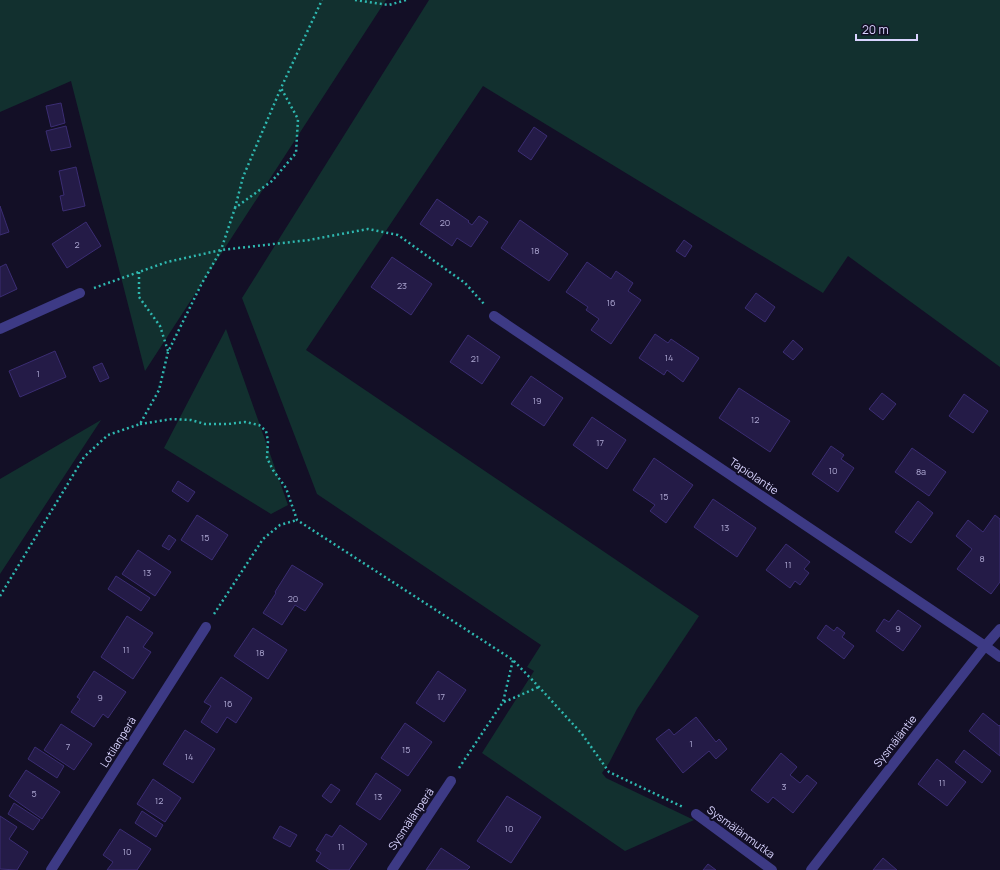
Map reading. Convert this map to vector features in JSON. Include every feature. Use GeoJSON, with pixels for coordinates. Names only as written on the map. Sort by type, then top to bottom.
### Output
{"type":"FeatureCollection","features":[{"type":"Feature","properties":{"kind":"street"},"geometry":{"type":"LineString","coordinates":[[0,329],[80,293]]}},
{"type":"Feature","properties":{"kind":"street","name":"Tapiolantie"},"geometry":{"type":"LineString","coordinates":[[494,316],[1000,657]]}},
{"type":"Feature","properties":{"kind":"street","name":"Lotilanperä"},"geometry":{"type":"LineString","coordinates":[[51,870],[206,627]]}},
{"type":"Feature","properties":{"kind":"street","name":"Sysmäläntie"},"geometry":{"type":"LineString","coordinates":[[811,870],[985,646],[1000,629]]}},
{"type":"Feature","properties":{"kind":"street","name":"Sysmälänperä"},"geometry":{"type":"LineString","coordinates":[[392,870],[451,781]]}},
{"type":"Feature","properties":{"kind":"street","name":"Sysmälänmutka"},"geometry":{"type":"LineString","coordinates":[[696,814],[772,870]]}},
{"type":"Feature","properties":{"kind":"path"},"geometry":{"type":"LineString","coordinates":[[140,424],[159,390],[168,352],[201,285],[222,250],[243,177],[281,88],[322,0]]}},
{"type":"Feature","properties":{"kind":"path"},"geometry":{"type":"LineString","coordinates":[[356,0],[389,5],[406,0]]}},
{"type":"Feature","properties":{"kind":"path"},"geometry":{"type":"LineString","coordinates":[[235,208],[272,181],[296,153],[298,119],[281,88]]}},
{"type":"Feature","properties":{"kind":"path"},"geometry":{"type":"LineString","coordinates":[[80,293],[167,262],[222,250],[309,240],[368,229],[398,235],[465,283],[494,316]]}},
{"type":"Feature","properties":{"kind":"path"},"geometry":{"type":"LineString","coordinates":[[139,272],[139,297],[160,326],[168,352]]}},
{"type":"Feature","properties":{"kind":"path"},"geometry":{"type":"LineString","coordinates":[[0,596],[84,457],[108,435],[140,424],[172,420],[191,420],[205,424],[246,422],[259,425],[266,431],[268,441],[267,458],[272,470],[286,488],[297,520],[513,660],[540,687],[582,734],[609,772],[696,814]]}},
{"type":"Feature","properties":{"kind":"path"},"geometry":{"type":"LineString","coordinates":[[206,627],[263,539],[280,525],[297,520]]}},
{"type":"Feature","properties":{"kind":"path"},"geometry":{"type":"LineString","coordinates":[[451,781],[504,702],[513,660]]}},
{"type":"Feature","properties":{"kind":"path"},"geometry":{"type":"LineString","coordinates":[[504,702],[540,687]]}},
{"type":"Feature","properties":{"kind":"green space"},"geometry":{"type":"Polygon","coordinates":[[[0,0],[386,0],[145,371],[71,81],[0,112],[0,0]]]}},
{"type":"Feature","properties":{"kind":"green space"},"geometry":{"type":"Polygon","coordinates":[[[429,0],[1000,0],[1000,367],[848,256],[823,293],[483,86],[306,350],[699,616],[637,709],[609,763],[602,773],[606,778],[694,820],[625,851],[482,753],[534,671],[527,667],[541,645],[317,494],[242,298],[429,0]]]}},
{"type":"Feature","properties":{"kind":"green space"},"geometry":{"type":"Polygon","coordinates":[[[226,329],[288,505],[271,514],[164,448],[226,329]]]}},
{"type":"Feature","properties":{"kind":"green space"},"geometry":{"type":"Polygon","coordinates":[[[101,420],[0,574],[0,479],[101,420]]]}},
{"type":"Feature","properties":{"kind":"building"},"geometry":{"type":"Polygon","coordinates":[[[61,103],[65,123],[51,127],[46,106],[61,103]]]}},
{"type":"Feature","properties":{"kind":"building"},"geometry":{"type":"Polygon","coordinates":[[[66,126],[71,147],[51,151],[46,131],[66,126]]]}},
{"type":"Feature","properties":{"kind":"building"},"geometry":{"type":"Polygon","coordinates":[[[534,127],[547,136],[531,160],[518,151],[534,127]]]}},
{"type":"Feature","properties":{"kind":"building"},"geometry":{"type":"Polygon","coordinates":[[[76,167],[85,206],[63,211],[60,196],[64,195],[59,171],[76,167]]]}},
{"type":"Feature","properties":{"kind":"building"},"geometry":{"type":"Polygon","coordinates":[[[437,199],[469,221],[468,222],[472,225],[479,216],[488,222],[471,247],[457,238],[452,246],[420,224],[437,199]]]}},
{"type":"Feature","properties":{"kind":"building"},"geometry":{"type":"Polygon","coordinates":[[[0,206],[9,232],[0,235],[0,206]]]}},
{"type":"Feature","properties":{"kind":"building"},"geometry":{"type":"Polygon","coordinates":[[[520,220],[568,254],[549,281],[501,248],[520,220]]]}},
{"type":"Feature","properties":{"kind":"building"},"geometry":{"type":"Polygon","coordinates":[[[86,222],[101,246],[67,268],[52,244],[86,222]]]}},
{"type":"Feature","properties":{"kind":"building"},"geometry":{"type":"Polygon","coordinates":[[[684,240],[692,246],[685,257],[676,251],[684,240]]]}},
{"type":"Feature","properties":{"kind":"building"},"geometry":{"type":"Polygon","coordinates":[[[392,257],[432,284],[411,315],[371,287],[392,257]]]}},
{"type":"Feature","properties":{"kind":"building"},"geometry":{"type":"Polygon","coordinates":[[[587,262],[611,279],[616,271],[633,283],[628,291],[641,300],[611,344],[591,330],[599,319],[586,310],[588,307],[566,292],[587,262]]]}},
{"type":"Feature","properties":{"kind":"building"},"geometry":{"type":"Polygon","coordinates":[[[6,264],[17,289],[0,297],[0,267],[6,264]]]}},
{"type":"Feature","properties":{"kind":"building"},"geometry":{"type":"Polygon","coordinates":[[[756,293],[775,307],[765,322],[745,308],[756,293]]]}},
{"type":"Feature","properties":{"kind":"building"},"geometry":{"type":"Polygon","coordinates":[[[655,334],[668,343],[671,339],[699,358],[683,382],[667,370],[664,375],[639,358],[655,334]]]}},
{"type":"Feature","properties":{"kind":"building"},"geometry":{"type":"Polygon","coordinates":[[[468,335],[500,357],[482,384],[450,362],[468,335]]]}},
{"type":"Feature","properties":{"kind":"building"},"geometry":{"type":"Polygon","coordinates":[[[793,340],[803,349],[793,360],[783,352],[793,340]]]}},
{"type":"Feature","properties":{"kind":"building"},"geometry":{"type":"Polygon","coordinates":[[[55,351],[66,377],[20,397],[9,371],[55,351]]]}},
{"type":"Feature","properties":{"kind":"building"},"geometry":{"type":"Polygon","coordinates":[[[102,363],[109,378],[100,382],[93,367],[102,363]]]}},
{"type":"Feature","properties":{"kind":"building"},"geometry":{"type":"Polygon","coordinates":[[[531,376],[563,398],[544,426],[511,404],[531,376]]]}},
{"type":"Feature","properties":{"kind":"building"},"geometry":{"type":"Polygon","coordinates":[[[739,388],[790,421],[770,452],[719,418],[739,388]]]}},
{"type":"Feature","properties":{"kind":"building"},"geometry":{"type":"Polygon","coordinates":[[[882,393],[896,404],[883,420],[869,409],[882,393]]]}},
{"type":"Feature","properties":{"kind":"building"},"geometry":{"type":"Polygon","coordinates":[[[964,394],[988,411],[973,433],[949,416],[964,394]]]}},
{"type":"Feature","properties":{"kind":"building"},"geometry":{"type":"Polygon","coordinates":[[[592,417],[626,440],[607,469],[573,445],[592,417]]]}},
{"type":"Feature","properties":{"kind":"building"},"geometry":{"type":"Polygon","coordinates":[[[831,446],[844,455],[841,459],[854,468],[838,492],[812,474],[831,446]]]}},
{"type":"Feature","properties":{"kind":"building"},"geometry":{"type":"Polygon","coordinates":[[[912,448],[946,472],[929,496],[895,472],[912,448]]]}},
{"type":"Feature","properties":{"kind":"building"},"geometry":{"type":"Polygon","coordinates":[[[654,458],[693,485],[666,523],[650,511],[655,505],[633,490],[654,458]]]}},
{"type":"Feature","properties":{"kind":"building"},"geometry":{"type":"Polygon","coordinates":[[[178,481],[195,492],[188,502],[172,491],[178,481]]]}},
{"type":"Feature","properties":{"kind":"building"},"geometry":{"type":"Polygon","coordinates":[[[713,499],[756,528],[737,557],[694,527],[713,499]]]}},
{"type":"Feature","properties":{"kind":"building"},"geometry":{"type":"Polygon","coordinates":[[[918,501],[933,513],[911,543],[895,532],[918,501]]]}},
{"type":"Feature","properties":{"kind":"building"},"geometry":{"type":"Polygon","coordinates":[[[197,515],[228,535],[212,560],[181,540],[197,515]]]}},
{"type":"Feature","properties":{"kind":"building"},"geometry":{"type":"Polygon","coordinates":[[[995,515],[1000,519],[1000,582],[991,594],[957,569],[972,549],[956,536],[968,520],[983,532],[995,515]]]}},
{"type":"Feature","properties":{"kind":"building"},"geometry":{"type":"Polygon","coordinates":[[[169,535],[176,540],[169,550],[162,546],[169,535]]]}},
{"type":"Feature","properties":{"kind":"building"},"geometry":{"type":"Polygon","coordinates":[[[786,544],[810,562],[804,569],[809,573],[800,585],[795,581],[790,588],[766,570],[786,544]]]}},
{"type":"Feature","properties":{"kind":"building"},"geometry":{"type":"Polygon","coordinates":[[[138,550],[171,572],[155,596],[122,574],[138,550]]]}},
{"type":"Feature","properties":{"kind":"building"},"geometry":{"type":"Polygon","coordinates":[[[292,565],[323,584],[305,611],[295,605],[282,625],[263,613],[292,565]]]}},
{"type":"Feature","properties":{"kind":"building"},"geometry":{"type":"Polygon","coordinates":[[[116,576],[150,598],[141,611],[108,589],[116,576]]]}},
{"type":"Feature","properties":{"kind":"building"},"geometry":{"type":"Polygon","coordinates":[[[898,610],[921,626],[903,651],[876,631],[884,619],[889,622],[898,610]]]}},
{"type":"Feature","properties":{"kind":"building"},"geometry":{"type":"Polygon","coordinates":[[[127,616],[153,633],[143,647],[151,652],[133,679],[101,657],[127,616]]]}},
{"type":"Feature","properties":{"kind":"building"},"geometry":{"type":"Polygon","coordinates":[[[826,625],[834,631],[837,627],[845,633],[842,637],[854,646],[844,659],[817,638],[826,625]]]}},
{"type":"Feature","properties":{"kind":"building"},"geometry":{"type":"Polygon","coordinates":[[[253,628],[287,650],[268,679],[234,656],[253,628]]]}},
{"type":"Feature","properties":{"kind":"building"},"geometry":{"type":"Polygon","coordinates":[[[94,671],[126,692],[108,718],[103,714],[94,727],[71,712],[80,699],[77,697],[94,671]]]}},
{"type":"Feature","properties":{"kind":"building"},"geometry":{"type":"Polygon","coordinates":[[[438,671],[466,690],[444,722],[416,703],[438,671]]]}},
{"type":"Feature","properties":{"kind":"building"},"geometry":{"type":"Polygon","coordinates":[[[221,677],[252,698],[236,723],[227,717],[217,733],[201,722],[211,706],[204,702],[221,677]]]}},
{"type":"Feature","properties":{"kind":"building"},"geometry":{"type":"Polygon","coordinates":[[[983,713],[999,726],[1000,725],[1000,756],[969,731],[983,713]]]}},
{"type":"Feature","properties":{"kind":"building"},"geometry":{"type":"Polygon","coordinates":[[[696,717],[716,742],[719,739],[727,749],[716,759],[709,751],[683,773],[656,739],[669,729],[674,735],[696,717]]]}},
{"type":"Feature","properties":{"kind":"building"},"geometry":{"type":"Polygon","coordinates":[[[405,723],[432,742],[408,776],[381,758],[405,723]]]}},
{"type":"Feature","properties":{"kind":"building"},"geometry":{"type":"Polygon","coordinates":[[[61,724],[92,744],[74,770],[44,750],[61,724]]]}},
{"type":"Feature","properties":{"kind":"building"},"geometry":{"type":"Polygon","coordinates":[[[185,730],[215,749],[193,783],[163,764],[185,730]]]}},
{"type":"Feature","properties":{"kind":"building"},"geometry":{"type":"Polygon","coordinates":[[[35,747],[64,766],[57,778],[28,759],[35,747]]]}},
{"type":"Feature","properties":{"kind":"building"},"geometry":{"type":"Polygon","coordinates":[[[964,750],[991,771],[982,783],[955,762],[964,750]]]}},
{"type":"Feature","properties":{"kind":"building"},"geometry":{"type":"Polygon","coordinates":[[[781,753],[797,767],[790,775],[800,783],[807,775],[817,783],[793,813],[773,797],[768,803],[751,790],[781,753]]]}},
{"type":"Feature","properties":{"kind":"building"},"geometry":{"type":"Polygon","coordinates":[[[937,759],[966,782],[947,806],[918,784],[937,759]]]}},
{"type":"Feature","properties":{"kind":"building"},"geometry":{"type":"Polygon","coordinates":[[[26,770],[60,792],[42,819],[9,796],[26,770]]]}},
{"type":"Feature","properties":{"kind":"building"},"geometry":{"type":"Polygon","coordinates":[[[376,773],[401,790],[380,820],[356,804],[376,773]]]}},
{"type":"Feature","properties":{"kind":"building"},"geometry":{"type":"Polygon","coordinates":[[[153,779],[181,798],[165,822],[137,804],[153,779]]]}},
{"type":"Feature","properties":{"kind":"building"},"geometry":{"type":"Polygon","coordinates":[[[331,784],[340,790],[331,803],[322,796],[331,784]]]}},
{"type":"Feature","properties":{"kind":"building"},"geometry":{"type":"Polygon","coordinates":[[[507,796],[541,817],[511,863],[477,841],[507,796]]]}},
{"type":"Feature","properties":{"kind":"building"},"geometry":{"type":"Polygon","coordinates":[[[14,803],[40,820],[33,830],[8,814],[14,803]]]}},
{"type":"Feature","properties":{"kind":"building"},"geometry":{"type":"Polygon","coordinates":[[[142,811],[163,825],[156,837],[135,823],[142,811]]]}},
{"type":"Feature","properties":{"kind":"building"},"geometry":{"type":"Polygon","coordinates":[[[0,816],[17,827],[9,839],[28,852],[17,870],[0,869],[0,816]]]}},
{"type":"Feature","properties":{"kind":"building"},"geometry":{"type":"Polygon","coordinates":[[[340,825],[367,844],[349,870],[330,870],[316,861],[321,853],[316,850],[326,834],[332,837],[340,825]]]}},
{"type":"Feature","properties":{"kind":"building"},"geometry":{"type":"Polygon","coordinates":[[[280,826],[297,835],[290,847],[273,838],[280,826]]]}},
{"type":"Feature","properties":{"kind":"building"},"geometry":{"type":"Polygon","coordinates":[[[120,829],[151,849],[137,870],[107,870],[113,862],[103,855],[120,829]]]}},
{"type":"Feature","properties":{"kind":"building"},"geometry":{"type":"Polygon","coordinates":[[[441,848],[470,867],[467,870],[426,870],[441,848]]]}},
{"type":"Feature","properties":{"kind":"building"},"geometry":{"type":"Polygon","coordinates":[[[883,858],[897,870],[873,870],[883,858]]]}},
{"type":"Feature","properties":{"kind":"building"},"geometry":{"type":"Polygon","coordinates":[[[708,864],[716,870],[703,870],[708,864]]]}}]}
